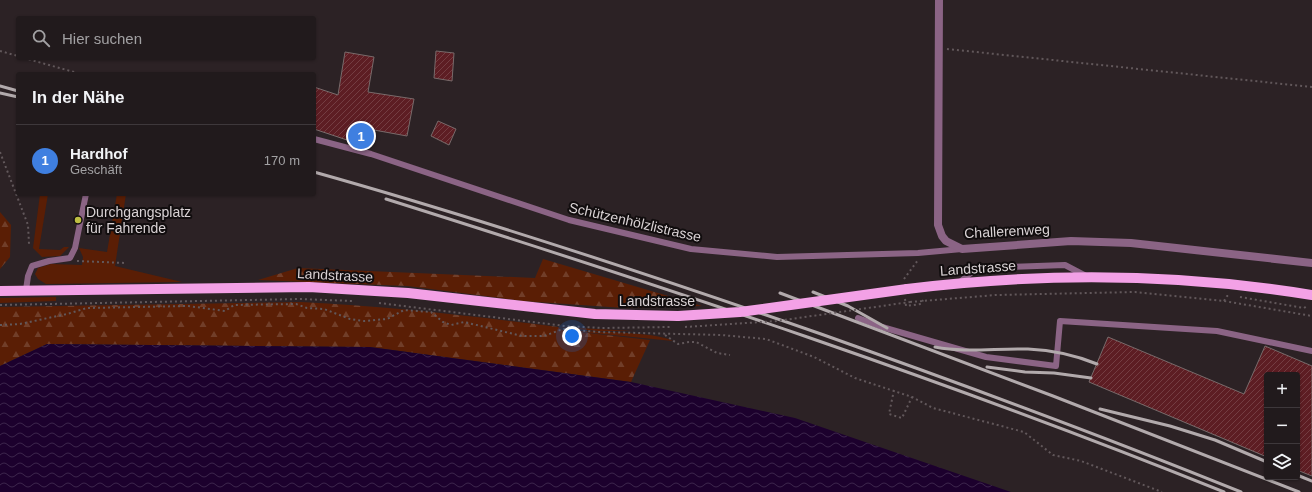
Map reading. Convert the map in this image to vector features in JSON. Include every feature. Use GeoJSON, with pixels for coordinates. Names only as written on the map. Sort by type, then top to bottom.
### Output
{"type":"FeatureCollection","features":[{"type":"Feature","properties":{"kind":"main road","name":"Landstrasse"},"geometry":{"type":"LineString","coordinates":[[0,291],[309,287],[408,293],[595,314],[678,316],[740,312],[960,282],[1088,277],[1205,281],[1256,286],[1312,295]]}},
{"type":"Feature","properties":{"kind":"street","name":"Challerenweg"},"geometry":{"type":"LineString","coordinates":[[939,0],[938,225],[942,236],[946,241],[962,249],[1071,241],[1131,243],[1312,264]]}},
{"type":"Feature","properties":{"kind":"lane","name":"Schützenhölzlistrasse"},"geometry":{"type":"LineString","coordinates":[[316,140],[371,154],[569,220],[691,249],[777,257],[918,253],[962,249]]}},
{"type":"Feature","properties":{"kind":"lane"},"geometry":{"type":"LineString","coordinates":[[26,290],[28,276],[32,266],[49,261],[70,258],[75,248],[86,196]]}},
{"type":"Feature","properties":{"kind":"lane"},"geometry":{"type":"LineString","coordinates":[[858,318],[882,327],[986,357],[1056,366],[1060,321],[1217,331],[1312,352]]}},
{"type":"Feature","properties":{"kind":"path"},"geometry":{"type":"LineString","coordinates":[[939,48],[1312,87]]}},
{"type":"Feature","properties":{"kind":"path"},"geometry":{"type":"LineString","coordinates":[[0,51],[16,55]]}},
{"type":"Feature","properties":{"kind":"path"},"geometry":{"type":"LineString","coordinates":[[31,60],[74,72]]}},
{"type":"Feature","properties":{"kind":"path"},"geometry":{"type":"LineString","coordinates":[[0,152],[16,194]]}},
{"type":"Feature","properties":{"kind":"path"},"geometry":{"type":"LineString","coordinates":[[17,196],[28,225],[29,244]]}},
{"type":"Feature","properties":{"kind":"path"},"geometry":{"type":"LineString","coordinates":[[906,275],[916,264],[918,253]]}},
{"type":"Feature","properties":{"kind":"path"},"geometry":{"type":"LineString","coordinates":[[70,258],[76,260],[126,263]]}},
{"type":"Feature","properties":{"kind":"path"},"geometry":{"type":"LineString","coordinates":[[372,302],[565,326],[640,328],[709,327],[777,321],[923,300],[996,295],[1135,292],[1224,301],[1312,316]]}},
{"type":"Feature","properties":{"kind":"path"},"geometry":{"type":"LineString","coordinates":[[1224,301],[1227,296],[1234,296],[1304,308],[1307,306]]}},
{"type":"Feature","properties":{"kind":"path"},"geometry":{"type":"LineString","coordinates":[[0,305],[285,299],[356,301]]}},
{"type":"Feature","properties":{"kind":"path"},"geometry":{"type":"LineString","coordinates":[[906,306],[921,304],[923,300]]}},
{"type":"Feature","properties":{"kind":"path"},"geometry":{"type":"LineString","coordinates":[[0,325],[67,314],[86,308],[188,306],[225,311],[234,305],[296,304],[307,308],[324,309],[350,319],[364,321],[387,319],[404,310],[431,312],[443,322],[451,325],[464,322],[522,336],[544,336],[563,329],[721,335],[766,339],[814,357],[855,378],[912,397],[933,408],[1024,432],[1053,456],[1080,461],[1162,492]]}},
{"type":"Feature","properties":{"kind":"path"},"geometry":{"type":"LineString","coordinates":[[639,333],[640,328]]}},
{"type":"Feature","properties":{"kind":"path"},"geometry":{"type":"LineString","coordinates":[[664,334],[678,344],[696,342],[716,353],[730,355]]}},
{"type":"Feature","properties":{"kind":"path"},"geometry":{"type":"LineString","coordinates":[[894,390],[889,414],[902,418],[912,397]]}},
{"type":"Feature","properties":{"kind":"green space"},"geometry":{"type":"Polygon","coordinates":[[[40,196],[48,196],[39,249],[60,250],[64,247],[69,247],[60,256],[42,257],[33,248],[40,196]]]}},
{"type":"Feature","properties":{"kind":"green space"},"geometry":{"type":"Polygon","coordinates":[[[117,196],[126,196],[115,266],[182,282],[46,284],[38,279],[35,274],[38,268],[51,264],[82,265],[83,257],[79,248],[107,252],[117,196]]]}},
{"type":"Feature","properties":{"kind":"green space"},"geometry":{"type":"Polygon","coordinates":[[[0,212],[11,225],[10,257],[0,269],[0,212]]]}},
{"type":"Feature","properties":{"kind":"green space"},"geometry":{"type":"Polygon","coordinates":[[[543,259],[702,306],[624,308],[523,301],[407,286],[258,280],[298,268],[535,278],[543,259]]]}},
{"type":"Feature","properties":{"kind":"green space"},"geometry":{"type":"Polygon","coordinates":[[[56,297],[56,301],[0,303],[0,298],[56,297]]]}},
{"type":"Feature","properties":{"kind":"green space"},"geometry":{"type":"Polygon","coordinates":[[[301,302],[462,315],[558,327],[562,330],[650,340],[631,382],[370,347],[47,344],[0,366],[0,307],[301,302]]]}},
{"type":"Feature","properties":{"kind":"green space"},"geometry":{"type":"Polygon","coordinates":[[[558,327],[634,331],[598,331],[558,327]]]}},
{"type":"Feature","properties":{"kind":"green space"},"geometry":{"type":"Polygon","coordinates":[[[562,330],[620,332],[651,335],[673,341],[562,330]]]}},
{"type":"Feature","properties":{"kind":"water"},"geometry":{"type":"Polygon","coordinates":[[[47,344],[370,347],[631,382],[795,418],[1011,492],[0,492],[0,366],[47,344]]]}},
{"type":"Feature","properties":{"kind":"building"},"geometry":{"type":"Polygon","coordinates":[[[436,51],[454,53],[452,81],[434,78],[436,51]]]}},
{"type":"Feature","properties":{"kind":"building"},"geometry":{"type":"Polygon","coordinates":[[[345,52],[374,57],[368,92],[414,99],[407,136],[352,126],[347,140],[316,130],[316,88],[338,95],[345,52]]]}},
{"type":"Feature","properties":{"kind":"building"},"geometry":{"type":"Polygon","coordinates":[[[438,121],[456,129],[449,145],[431,136],[438,121]]]}},
{"type":"Feature","properties":{"kind":"building"},"geometry":{"type":"Polygon","coordinates":[[[1108,337],[1244,394],[1265,346],[1312,366],[1312,476],[1300,471],[1300,372],[1264,372],[1264,456],[1089,382],[1108,337]]]}},
{"type":"Feature","properties":{"kind":"railway"},"geometry":{"type":"LineString","coordinates":[[0,86],[16,90]]}},
{"type":"Feature","properties":{"kind":"railway"},"geometry":{"type":"LineString","coordinates":[[0,93],[16,97]]}},
{"type":"Feature","properties":{"kind":"railway"},"geometry":{"type":"LineString","coordinates":[[316,173],[442,209],[569,249],[821,334],[1032,411],[1241,492]]}},
{"type":"Feature","properties":{"kind":"railway"},"geometry":{"type":"LineString","coordinates":[[386,199],[598,267],[808,337],[1017,412],[1224,492]]}},
{"type":"Feature","properties":{"kind":"railway"},"geometry":{"type":"LineString","coordinates":[[813,292],[848,306],[887,328]]}},
{"type":"Feature","properties":{"kind":"railway"},"geometry":{"type":"LineString","coordinates":[[780,293],[1053,396],[1299,492]]}},
{"type":"Feature","properties":{"kind":"railway"},"geometry":{"type":"LineString","coordinates":[[935,347],[958,350],[1037,350],[1072,356],[1097,364]]}},
{"type":"Feature","properties":{"kind":"railway"},"geometry":{"type":"LineString","coordinates":[[987,367],[1091,378]]}},
{"type":"Feature","properties":{"kind":"railway"},"geometry":{"type":"LineString","coordinates":[[1100,409],[1170,426],[1215,440],[1264,461]]}},
{"type":"Feature","properties":{"kind":"railway"},"geometry":{"type":"LineString","coordinates":[[1300,476],[1312,481]]}},
{"type":"Feature","properties":{"kind":"place","name":"Hardhof"},"geometry":{"type":"Point","coordinates":[361,136]}},
{"type":"Feature","properties":{"kind":"place","name":"Durchgangsplatz für Fahrende"},"geometry":{"type":"Point","coordinates":[78,220]}}]}
